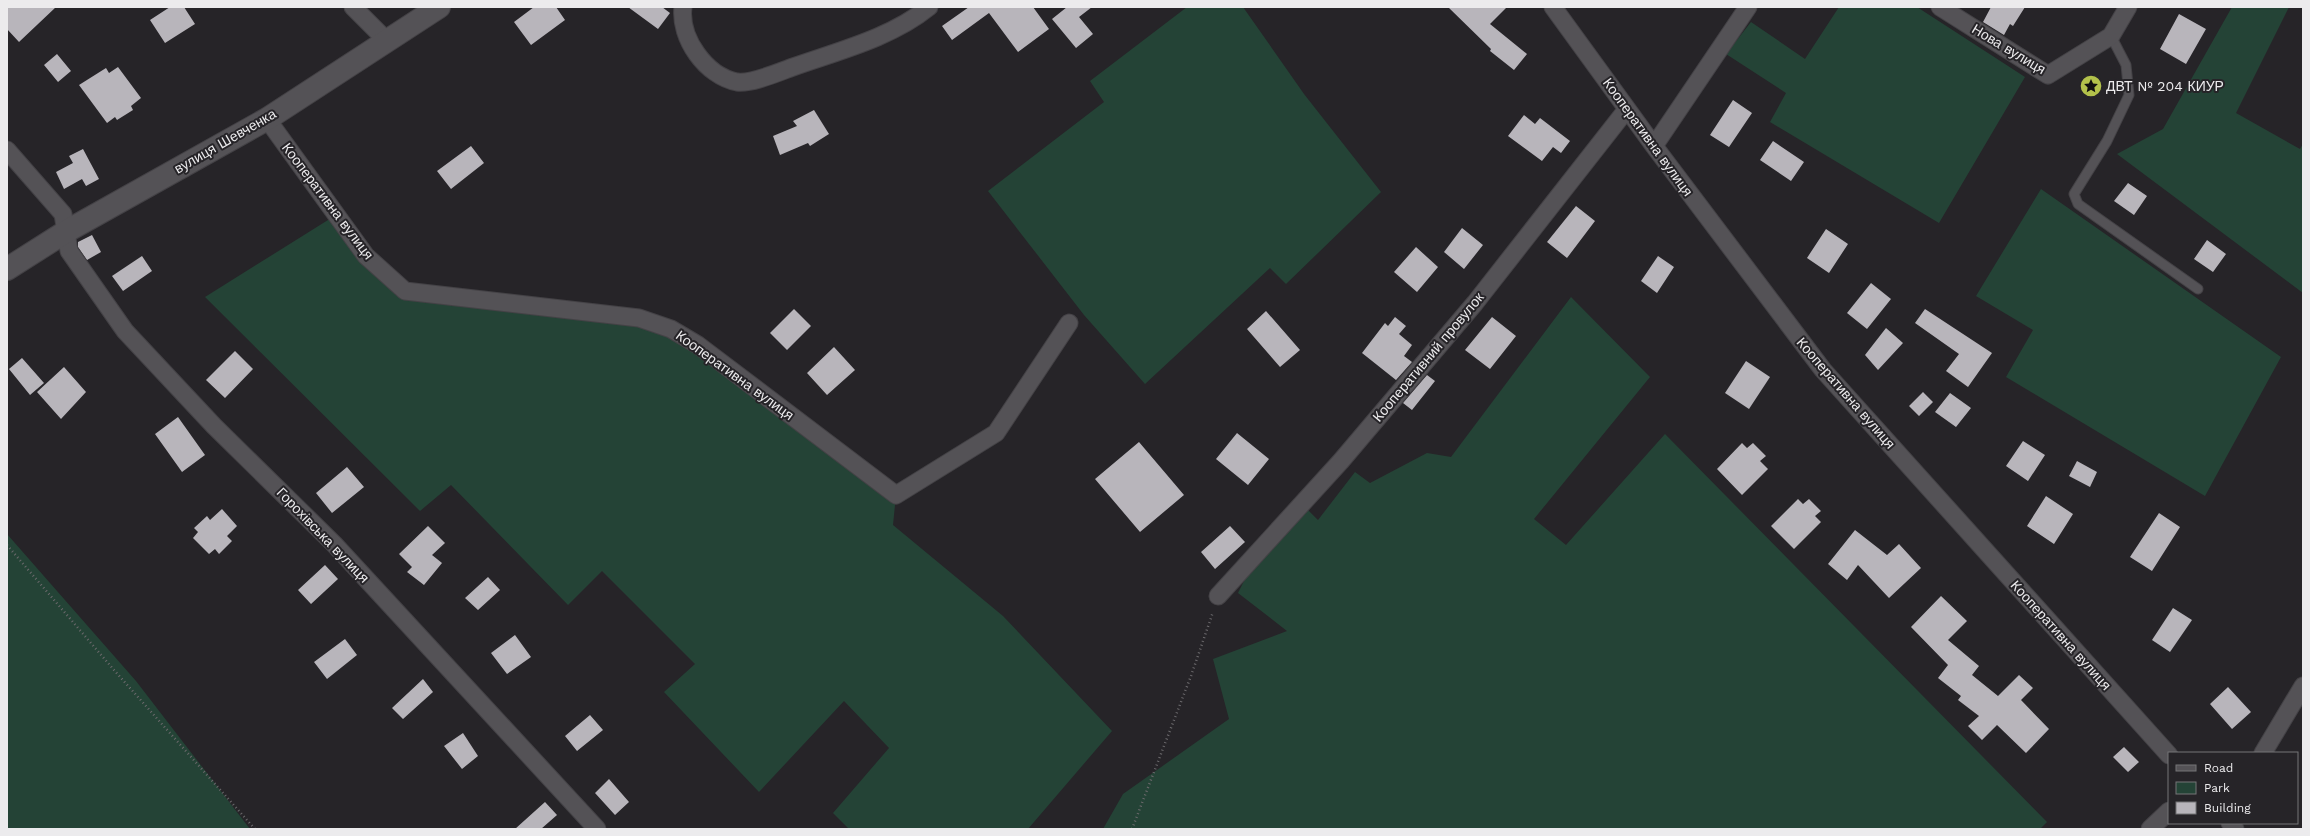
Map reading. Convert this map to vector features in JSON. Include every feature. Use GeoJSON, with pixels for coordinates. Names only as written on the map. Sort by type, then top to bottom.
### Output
{"type":"FeatureCollection","features":[{"type":"Feature","properties":{"kind":"street"},"geometry":{"type":"LineString","coordinates":[[354,7],[386,40]]}},
{"type":"Feature","properties":{"kind":"street","name":"вулиця Шевченка"},"geometry":{"type":"LineString","coordinates":[[7,269],[67,231],[266,119],[439,7]]}},
{"type":"Feature","properties":{"kind":"street"},"geometry":{"type":"LineString","coordinates":[[683,7],[682,17],[694,49],[714,73],[738,82],[759,79],[870,39],[920,14],[929,7]]}},
{"type":"Feature","properties":{"kind":"street","name":"Кооперативна вулиця"},"geometry":{"type":"LineString","coordinates":[[1553,7],[1654,146],[1823,370],[2168,754]]}},
{"type":"Feature","properties":{"kind":"street"},"geometry":{"type":"LineString","coordinates":[[1654,146],[1748,7]]}},
{"type":"Feature","properties":{"kind":"street","name":"Нова вулиця"},"geometry":{"type":"LineString","coordinates":[[1940,7],[2048,75],[2111,36],[2128,7]]}},
{"type":"Feature","properties":{"kind":"street","name":"Кооперативний провулок"},"geometry":{"type":"LineString","coordinates":[[1218,596],[1341,461],[1465,315],[1627,109]]}},
{"type":"Feature","properties":{"kind":"street","name":"Кооперативна вулиця"},"geometry":{"type":"LineString","coordinates":[[266,119],[366,256],[405,291],[638,318],[671,329],[698,345],[896,495],[996,433],[1069,323]]}},
{"type":"Feature","properties":{"kind":"street","name":"Горохівська вулиця"},"geometry":{"type":"LineString","coordinates":[[7,150],[62,214],[67,231],[69,251],[125,330],[214,426],[334,544],[597,829]]}},
{"type":"Feature","properties":{"kind":"street"},"geometry":{"type":"LineString","coordinates":[[2264,752],[2303,686]]}},
{"type":"Feature","properties":{"kind":"street"},"geometry":{"type":"LineString","coordinates":[[2150,829],[2168,812]]}},
{"type":"Feature","properties":{"kind":"lane"},"geometry":{"type":"LineString","coordinates":[[2111,36],[2126,65],[2129,95],[2107,141],[2074,194],[2078,204],[2198,289]]}},
{"type":"Feature","properties":{"kind":"path"},"geometry":{"type":"LineString","coordinates":[[7,545],[114,670],[255,829]]}},
{"type":"Feature","properties":{"kind":"path"},"geometry":{"type":"LineString","coordinates":[[1132,829],[1191,676],[1218,596]]}},
{"type":"Feature","properties":{"kind":"green space"},"geometry":{"type":"Polygon","coordinates":[[[1187,7],[1243,7],[1304,94],[1381,192],[1286,284],[1270,268],[1145,384],[1084,315],[988,191],[1104,102],[1090,81],[1187,7]]]}},
{"type":"Feature","properties":{"kind":"green space"},"geometry":{"type":"Polygon","coordinates":[[[1839,7],[1917,7],[2025,77],[1939,223],[1770,122],[1786,93],[1726,54],[1751,22],[1805,59],[1839,7]]]}},
{"type":"Feature","properties":{"kind":"green space"},"geometry":{"type":"Polygon","coordinates":[[[2232,7],[2289,7],[2236,113],[2300,149],[2303,144],[2303,293],[2117,154],[2163,129],[2232,7]]]}},
{"type":"Feature","properties":{"kind":"green space"},"geometry":{"type":"Polygon","coordinates":[[[2041,189],[2281,357],[2205,496],[2006,377],[2033,330],[1976,296],[2041,189]]]}},
{"type":"Feature","properties":{"kind":"green space"},"geometry":{"type":"Polygon","coordinates":[[[336,215],[405,291],[671,329],[896,495],[893,525],[1003,616],[1112,731],[1028,829],[849,829],[833,813],[889,748],[844,701],[759,792],[664,692],[695,664],[602,571],[568,605],[451,485],[420,511],[205,297],[336,215]]]}},
{"type":"Feature","properties":{"kind":"green space"},"geometry":{"type":"Polygon","coordinates":[[[1571,297],[1650,377],[1534,519],[1566,545],[1665,434],[2047,822],[2040,829],[1103,829],[1123,794],[1229,719],[1213,659],[1287,631],[1238,593],[1248,573],[1308,510],[1318,520],[1355,472],[1370,483],[1427,453],[1451,457],[1571,297]]]}},
{"type":"Feature","properties":{"kind":"green space"},"geometry":{"type":"Polygon","coordinates":[[[7,534],[136,681],[250,829],[7,829],[7,534]]]}},
{"type":"Feature","properties":{"kind":"building"},"geometry":{"type":"Polygon","coordinates":[[[7,7],[56,7],[19,42],[7,29],[7,7]]]}},
{"type":"Feature","properties":{"kind":"building"},"geometry":{"type":"Polygon","coordinates":[[[170,7],[184,7],[195,24],[165,43],[150,20],[170,7]]]}},
{"type":"Feature","properties":{"kind":"building"},"geometry":{"type":"Polygon","coordinates":[[[534,7],[556,7],[565,20],[531,45],[514,22],[534,7]]]}},
{"type":"Feature","properties":{"kind":"building"},"geometry":{"type":"Polygon","coordinates":[[[628,7],[662,7],[670,13],[658,29],[628,7]]]}},
{"type":"Feature","properties":{"kind":"building"},"geometry":{"type":"Polygon","coordinates":[[[969,7],[1033,7],[1049,29],[1018,52],[989,13],[952,40],[942,26],[969,7]]]}},
{"type":"Feature","properties":{"kind":"building"},"geometry":{"type":"Polygon","coordinates":[[[1067,7],[1092,7],[1079,17],[1093,34],[1076,48],[1052,19],[1067,7]]]}},
{"type":"Feature","properties":{"kind":"building"},"geometry":{"type":"Polygon","coordinates":[[[1448,7],[1507,7],[1490,24],[1527,54],[1514,70],[1490,51],[1491,49],[1448,7]]]}},
{"type":"Feature","properties":{"kind":"building"},"geometry":{"type":"Polygon","coordinates":[[[1991,7],[2025,7],[2013,26],[2010,24],[2004,35],[1983,22],[1991,7]]]}},
{"type":"Feature","properties":{"kind":"building"},"geometry":{"type":"Polygon","coordinates":[[[2179,14],[2206,29],[2186,64],[2160,49],[2179,14]]]}},
{"type":"Feature","properties":{"kind":"building"},"geometry":{"type":"Polygon","coordinates":[[[57,54],[71,71],[58,82],[44,65],[57,54]]]}},
{"type":"Feature","properties":{"kind":"building"},"geometry":{"type":"Polygon","coordinates":[[[118,67],[141,98],[131,106],[133,110],[117,120],[115,117],[107,123],[79,85],[106,68],[109,73],[118,67]]]}},
{"type":"Feature","properties":{"kind":"building"},"geometry":{"type":"Polygon","coordinates":[[[1733,100],[1752,113],[1729,147],[1710,135],[1733,100]]]}},
{"type":"Feature","properties":{"kind":"building"},"geometry":{"type":"Polygon","coordinates":[[[814,110],[829,134],[810,146],[808,143],[780,155],[773,136],[797,126],[793,121],[814,110]]]}},
{"type":"Feature","properties":{"kind":"building"},"geometry":{"type":"Polygon","coordinates":[[[1524,115],[1535,124],[1540,118],[1570,141],[1561,153],[1553,147],[1542,161],[1508,136],[1524,115]]]}},
{"type":"Feature","properties":{"kind":"building"},"geometry":{"type":"Polygon","coordinates":[[[1773,141],[1804,162],[1791,181],[1760,160],[1773,141]]]}},
{"type":"Feature","properties":{"kind":"building"},"geometry":{"type":"Polygon","coordinates":[[[471,146],[484,163],[451,189],[437,171],[471,146]]]}},
{"type":"Feature","properties":{"kind":"building"},"geometry":{"type":"Polygon","coordinates":[[[83,149],[99,179],[86,186],[82,179],[64,189],[56,172],[73,163],[69,156],[83,149]]]}},
{"type":"Feature","properties":{"kind":"building"},"geometry":{"type":"Polygon","coordinates":[[[2128,183],[2147,196],[2134,215],[2114,201],[2128,183]]]}},
{"type":"Feature","properties":{"kind":"building"},"geometry":{"type":"Polygon","coordinates":[[[1576,206],[1595,221],[1567,258],[1547,242],[1576,206]]]}},
{"type":"Feature","properties":{"kind":"building"},"geometry":{"type":"Polygon","coordinates":[[[1462,228],[1483,245],[1464,269],[1444,252],[1462,228]]]}},
{"type":"Feature","properties":{"kind":"building"},"geometry":{"type":"Polygon","coordinates":[[[1826,229],[1848,244],[1829,273],[1807,258],[1826,229]]]}},
{"type":"Feature","properties":{"kind":"building"},"geometry":{"type":"Polygon","coordinates":[[[92,235],[101,252],[87,260],[78,247],[78,242],[92,235]]]}},
{"type":"Feature","properties":{"kind":"building"},"geometry":{"type":"Polygon","coordinates":[[[2207,240],[2226,254],[2213,272],[2194,259],[2207,240]]]}},
{"type":"Feature","properties":{"kind":"building"},"geometry":{"type":"Polygon","coordinates":[[[1416,247],[1438,267],[1417,292],[1394,272],[1416,247]]]}},
{"type":"Feature","properties":{"kind":"building"},"geometry":{"type":"Polygon","coordinates":[[[142,256],[152,271],[123,291],[112,276],[142,256]]]}},
{"type":"Feature","properties":{"kind":"building"},"geometry":{"type":"Polygon","coordinates":[[[1658,256],[1674,267],[1657,293],[1641,281],[1658,256]]]}},
{"type":"Feature","properties":{"kind":"building"},"geometry":{"type":"Polygon","coordinates":[[[1871,283],[1891,299],[1867,329],[1847,313],[1871,283]]]}},
{"type":"Feature","properties":{"kind":"building"},"geometry":{"type":"Polygon","coordinates":[[[794,309],[811,326],[787,350],[770,333],[794,309]]]}},
{"type":"Feature","properties":{"kind":"building"},"geometry":{"type":"Polygon","coordinates":[[[1925,309],[1992,353],[1968,387],[1946,371],[1959,354],[1915,323],[1925,309]]]}},
{"type":"Feature","properties":{"kind":"building"},"geometry":{"type":"Polygon","coordinates":[[[1266,311],[1300,350],[1280,367],[1247,329],[1266,311]]]}},
{"type":"Feature","properties":{"kind":"building"},"geometry":{"type":"Polygon","coordinates":[[[1395,317],[1406,326],[1399,334],[1412,345],[1404,356],[1412,362],[1396,380],[1362,353],[1385,323],[1388,326],[1395,317]]]}},
{"type":"Feature","properties":{"kind":"building"},"geometry":{"type":"Polygon","coordinates":[[[1492,317],[1516,336],[1490,369],[1465,350],[1492,317]]]}},
{"type":"Feature","properties":{"kind":"building"},"geometry":{"type":"Polygon","coordinates":[[[1886,328],[1903,343],[1878,370],[1865,355],[1886,328]]]}},
{"type":"Feature","properties":{"kind":"building"},"geometry":{"type":"Polygon","coordinates":[[[834,347],[855,370],[827,395],[807,373],[834,347]]]}},
{"type":"Feature","properties":{"kind":"building"},"geometry":{"type":"Polygon","coordinates":[[[235,351],[253,369],[225,398],[206,380],[235,351]]]}},
{"type":"Feature","properties":{"kind":"building"},"geometry":{"type":"Polygon","coordinates":[[[22,358],[44,383],[30,395],[9,369],[22,358]]]}},
{"type":"Feature","properties":{"kind":"building"},"geometry":{"type":"Polygon","coordinates":[[[1746,361],[1770,377],[1749,409],[1725,393],[1746,361]]]}},
{"type":"Feature","properties":{"kind":"building"},"geometry":{"type":"Polygon","coordinates":[[[64,367],[86,392],[61,419],[37,392],[64,367]]]}},
{"type":"Feature","properties":{"kind":"building"},"geometry":{"type":"Polygon","coordinates":[[[1427,375],[1435,381],[1412,410],[1403,403],[1427,375]]]}},
{"type":"Feature","properties":{"kind":"building"},"geometry":{"type":"Polygon","coordinates":[[[1923,392],[1933,402],[1919,416],[1909,406],[1923,392]]]}},
{"type":"Feature","properties":{"kind":"building"},"geometry":{"type":"Polygon","coordinates":[[[1950,393],[1971,408],[1956,427],[1935,412],[1950,393]]]}},
{"type":"Feature","properties":{"kind":"building"},"geometry":{"type":"Polygon","coordinates":[[[178,417],[205,455],[182,472],[155,434],[178,417]]]}},
{"type":"Feature","properties":{"kind":"building"},"geometry":{"type":"Polygon","coordinates":[[[1237,433],[1269,459],[1248,485],[1216,459],[1237,433]]]}},
{"type":"Feature","properties":{"kind":"building"},"geometry":{"type":"Polygon","coordinates":[[[2023,441],[2045,455],[2028,481],[2006,466],[2023,441]]]}},
{"type":"Feature","properties":{"kind":"building"},"geometry":{"type":"Polygon","coordinates":[[[1139,442],[1184,495],[1140,532],[1095,479],[1139,442]]]}},
{"type":"Feature","properties":{"kind":"building"},"geometry":{"type":"Polygon","coordinates":[[[1742,443],[1747,448],[1753,443],[1766,456],[1760,461],[1768,469],[1742,495],[1717,469],[1742,443]]]}},
{"type":"Feature","properties":{"kind":"building"},"geometry":{"type":"Polygon","coordinates":[[[2077,461],[2097,472],[2090,487],[2069,476],[2077,461]]]}},
{"type":"Feature","properties":{"kind":"building"},"geometry":{"type":"Polygon","coordinates":[[[347,467],[364,487],[332,513],[316,493],[347,467]]]}},
{"type":"Feature","properties":{"kind":"building"},"geometry":{"type":"Polygon","coordinates":[[[2046,496],[2073,514],[2054,544],[2027,526],[2046,496]]]}},
{"type":"Feature","properties":{"kind":"building"},"geometry":{"type":"Polygon","coordinates":[[[1798,499],[1803,504],[1809,499],[1821,511],[1815,516],[1821,522],[1794,549],[1771,526],[1798,499]]]}},
{"type":"Feature","properties":{"kind":"building"},"geometry":{"type":"Polygon","coordinates":[[[222,509],[237,526],[227,536],[232,541],[219,554],[215,549],[209,554],[193,538],[198,532],[194,528],[207,516],[210,520],[222,509]]]}},
{"type":"Feature","properties":{"kind":"building"},"geometry":{"type":"Polygon","coordinates":[[[2159,513],[2180,527],[2152,571],[2130,557],[2159,513]]]}},
{"type":"Feature","properties":{"kind":"building"},"geometry":{"type":"Polygon","coordinates":[[[428,526],[445,543],[432,555],[442,563],[424,585],[407,572],[412,567],[399,554],[428,526]]]}},
{"type":"Feature","properties":{"kind":"building"},"geometry":{"type":"Polygon","coordinates":[[[1230,526],[1245,542],[1215,569],[1201,552],[1230,526]]]}},
{"type":"Feature","properties":{"kind":"building"},"geometry":{"type":"Polygon","coordinates":[[[1855,530],[1887,555],[1899,544],[1921,568],[1889,598],[1858,565],[1847,580],[1828,564],[1855,530]]]}},
{"type":"Feature","properties":{"kind":"building"},"geometry":{"type":"Polygon","coordinates":[[[325,565],[338,579],[311,604],[298,590],[325,565]]]}},
{"type":"Feature","properties":{"kind":"building"},"geometry":{"type":"Polygon","coordinates":[[[488,577],[500,590],[478,610],[465,598],[488,577]]]}},
{"type":"Feature","properties":{"kind":"building"},"geometry":{"type":"Polygon","coordinates":[[[1941,596],[1967,621],[1948,640],[1979,666],[1972,675],[1998,696],[2019,675],[2033,688],[2021,700],[2049,729],[2026,753],[1997,725],[1982,740],[1968,726],[1979,716],[1958,700],[1961,696],[1938,678],[1948,665],[1911,627],[1941,596]]]}},
{"type":"Feature","properties":{"kind":"building"},"geometry":{"type":"Polygon","coordinates":[[[2173,608],[2192,620],[2170,652],[2152,640],[2173,608]]]}},
{"type":"Feature","properties":{"kind":"building"},"geometry":{"type":"Polygon","coordinates":[[[515,635],[531,657],[507,674],[491,653],[515,635]]]}},
{"type":"Feature","properties":{"kind":"building"},"geometry":{"type":"Polygon","coordinates":[[[345,639],[357,655],[327,679],[314,662],[345,639]]]}},
{"type":"Feature","properties":{"kind":"building"},"geometry":{"type":"Polygon","coordinates":[[[423,679],[433,692],[403,719],[392,708],[423,679]]]}},
{"type":"Feature","properties":{"kind":"building"},"geometry":{"type":"Polygon","coordinates":[[[2228,687],[2251,712],[2232,729],[2210,704],[2228,687]]]}},
{"type":"Feature","properties":{"kind":"building"},"geometry":{"type":"Polygon","coordinates":[[[590,715],[603,730],[577,751],[565,736],[590,715]]]}},
{"type":"Feature","properties":{"kind":"building"},"geometry":{"type":"Polygon","coordinates":[[[463,733],[478,756],[462,769],[444,746],[463,733]]]}},
{"type":"Feature","properties":{"kind":"building"},"geometry":{"type":"Polygon","coordinates":[[[2124,747],[2139,762],[2128,772],[2113,757],[2124,747]]]}},
{"type":"Feature","properties":{"kind":"building"},"geometry":{"type":"Polygon","coordinates":[[[609,779],[629,802],[615,815],[595,793],[609,779]]]}},
{"type":"Feature","properties":{"kind":"building"},"geometry":{"type":"Polygon","coordinates":[[[545,802],[557,815],[541,829],[515,829],[545,802]]]}},
{"type":"Feature","properties":{"kind":"place","name":"ДВТ № 204 КИУР"},"geometry":{"type":"Point","coordinates":[2091,86]}}]}
